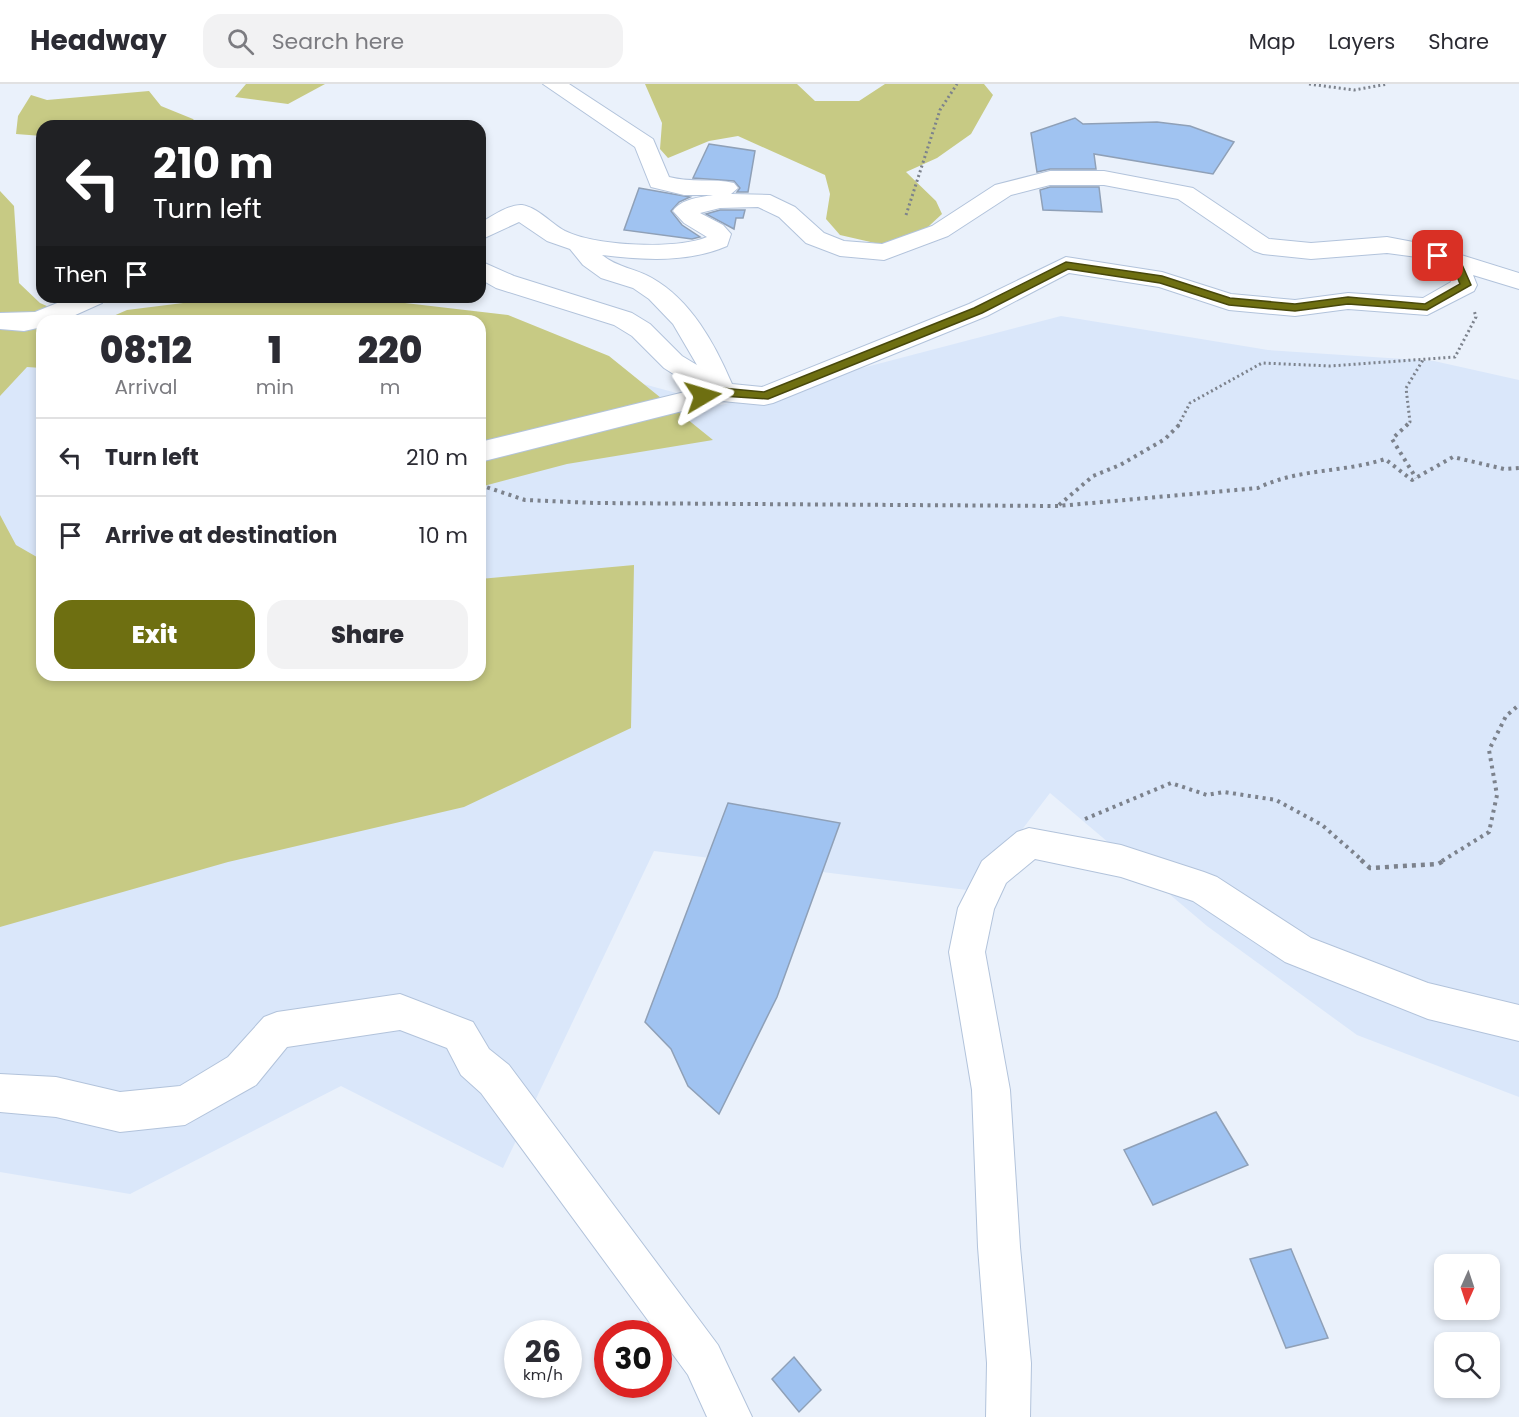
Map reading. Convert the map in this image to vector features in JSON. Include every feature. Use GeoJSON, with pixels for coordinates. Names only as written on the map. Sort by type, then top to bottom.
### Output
{"type":"FeatureCollection","features":[{"type":"Feature","properties":{"kind":"street"},"geometry":{"type":"LineString","coordinates":[[554,84],[645,144],[659,182],[684,188],[736,188],[787,212],[815,238],[840,248],[884,252],[940,231],[1003,190],[1050,178],[1104,178],[1185,193],[1263,246],[1311,251],[1387,245],[1420,250],[1461,274],[1519,280]]}},
{"type":"Feature","properties":{"kind":"street"},"geometry":{"type":"LineString","coordinates":[[486,230],[520,212],[566,241],[579,244],[665,251],[710,247],[718,242],[719,234],[709,226],[690,219],[685,212],[700,204],[762,200]]}},
{"type":"Feature","properties":{"kind":"street"},"geometry":{"type":"LineString","coordinates":[[579,244],[585,255],[619,277],[643,282],[669,305],[697,335],[722,392]]}},
{"type":"Feature","properties":{"kind":"street"},"geometry":{"type":"LineString","coordinates":[[486,451],[722,392],[764,396],[978,310],[1066,266],[1162,280],[1229,302],[1295,308],[1348,301],[1427,307],[1461,274]]}},
{"type":"Feature","properties":{"kind":"street"},"geometry":{"type":"LineString","coordinates":[[486,272],[516,286],[623,319],[641,330],[673,362],[722,392]]}},
{"type":"Feature","properties":{"kind":"street"},"geometry":{"type":"LineString","coordinates":[[52,315],[80,303]]}},
{"type":"Feature","properties":{"kind":"street"},"geometry":{"type":"LineString","coordinates":[[0,321],[28,322],[36,320]]}},
{"type":"Feature","properties":{"kind":"street"},"geometry":{"type":"LineString","coordinates":[[1008,1417],[1009,1363],[999,1247],[992,1090],[967,952],[976,908],[994,872],[1029,843],[1121,861],[1204,888],[1298,950],[1428,1001],[1519,1023]]}},
{"type":"Feature","properties":{"kind":"street"},"geometry":{"type":"LineString","coordinates":[[0,1093],[56,1097],[120,1112],[185,1105],[242,1071],[277,1030],[400,1012],[460,1035],[475,1062],[495,1079],[703,1360],[730,1417]]}},
{"type":"Feature","properties":{"kind":"path"},"geometry":{"type":"LineString","coordinates":[[884,252],[910,208],[920,168],[937,119],[957,84]]}},
{"type":"Feature","properties":{"kind":"path"},"geometry":{"type":"LineString","coordinates":[[1309,84],[1354,90],[1388,84]]}},
{"type":"Feature","properties":{"kind":"path"},"geometry":{"type":"LineString","coordinates":[[1058,506],[1093,476],[1120,465],[1164,439],[1181,423],[1190,403],[1262,363],[1330,366],[1455,357],[1476,317],[1461,274]]}},
{"type":"Feature","properties":{"kind":"path"},"geometry":{"type":"LineString","coordinates":[[1416,478],[1392,439],[1410,422],[1406,388],[1423,360]]}},
{"type":"Feature","properties":{"kind":"path"},"geometry":{"type":"LineString","coordinates":[[486,487],[525,500],[594,503],[1058,506],[1258,488],[1276,477],[1365,467],[1385,459],[1412,480],[1453,457],[1504,468],[1519,468]]}},
{"type":"Feature","properties":{"kind":"path"},"geometry":{"type":"LineString","coordinates":[[1084,820],[1171,783],[1207,795],[1224,792],[1276,800],[1322,825],[1370,868],[1438,864],[1489,832],[1497,795],[1489,750],[1506,716],[1519,705]]}},
{"type":"Feature","properties":{"kind":"shaded area"},"geometry":{"type":"Polygon","coordinates":[[[1061,316],[1268,350],[1434,361],[1519,380],[1519,1097],[1357,1035],[1207,926],[1050,793],[975,891],[654,851],[503,1168],[341,1086],[130,1194],[0,1172],[0,330],[36,329],[36,681],[486,681],[486,342],[721,405],[1061,316]]]}},
{"type":"Feature","properties":{"kind":"green space"},"geometry":{"type":"Polygon","coordinates":[[[246,84],[325,84],[288,104],[235,97],[246,84]]]}},
{"type":"Feature","properties":{"kind":"green space"},"geometry":{"type":"Polygon","coordinates":[[[645,84],[797,84],[815,101],[859,101],[885,84],[984,84],[993,95],[971,134],[937,158],[906,172],[936,201],[942,214],[916,238],[888,246],[840,235],[826,219],[830,194],[825,175],[738,136],[709,141],[668,158],[660,149],[662,123],[645,84]]]}},
{"type":"Feature","properties":{"kind":"green space"},"geometry":{"type":"Polygon","coordinates":[[[149,91],[161,106],[194,120],[36,120],[36,136],[16,134],[18,116],[31,95],[47,100],[149,91]]]}},
{"type":"Feature","properties":{"kind":"green space"},"geometry":{"type":"Polygon","coordinates":[[[0,191],[14,206],[19,283],[36,299],[36,303],[67,315],[36,315],[36,368],[27,367],[0,396],[0,191]]]}},
{"type":"Feature","properties":{"kind":"green space"},"geometry":{"type":"Polygon","coordinates":[[[183,303],[405,303],[508,315],[609,356],[713,440],[567,464],[486,485],[486,315],[116,315],[127,310],[183,303]]]}},
{"type":"Feature","properties":{"kind":"green space"},"geometry":{"type":"Polygon","coordinates":[[[0,515],[16,545],[36,557],[36,681],[486,681],[486,578],[634,565],[631,728],[464,807],[228,862],[0,927],[0,515]]]}},
{"type":"Feature","properties":{"kind":"building"},"geometry":{"type":"Polygon","coordinates":[[[1075,118],[1083,124],[1157,122],[1190,126],[1234,142],[1213,174],[1094,154],[1096,169],[1050,169],[1037,172],[1031,133],[1075,118]]]}},
{"type":"Feature","properties":{"kind":"building"},"geometry":{"type":"Polygon","coordinates":[[[709,144],[755,151],[748,192],[737,192],[740,188],[734,181],[693,178],[709,144]]]}},
{"type":"Feature","properties":{"kind":"building"},"geometry":{"type":"Polygon","coordinates":[[[1050,187],[1099,187],[1102,212],[1043,210],[1040,190],[1050,187]]]}},
{"type":"Feature","properties":{"kind":"building"},"geometry":{"type":"Polygon","coordinates":[[[639,188],[690,197],[679,202],[671,211],[682,225],[700,237],[692,239],[624,230],[639,188]]]}},
{"type":"Feature","properties":{"kind":"building"},"geometry":{"type":"Polygon","coordinates":[[[720,210],[745,210],[743,218],[736,218],[734,229],[706,214],[720,210]]]}},
{"type":"Feature","properties":{"kind":"building"},"geometry":{"type":"Polygon","coordinates":[[[728,803],[840,823],[777,997],[719,1114],[688,1086],[671,1049],[645,1022],[728,803]]]}},
{"type":"Feature","properties":{"kind":"building"},"geometry":{"type":"Polygon","coordinates":[[[1216,1112],[1248,1165],[1153,1205],[1124,1150],[1216,1112]]]}},
{"type":"Feature","properties":{"kind":"building"},"geometry":{"type":"Polygon","coordinates":[[[1291,1249],[1328,1338],[1286,1348],[1250,1259],[1291,1249]]]}},
{"type":"Feature","properties":{"kind":"building"},"geometry":{"type":"Polygon","coordinates":[[[794,1357],[821,1390],[799,1412],[772,1379],[794,1357]]]}},
{"type":"Feature","properties":{"kind":"route"},"geometry":{"type":"LineString","coordinates":[[703,396],[722,392],[764,396],[978,310],[1066,266],[1162,280],[1229,302],[1295,308],[1348,301],[1427,307],[1466,285],[1456,262],[1438,256]]}}]}
